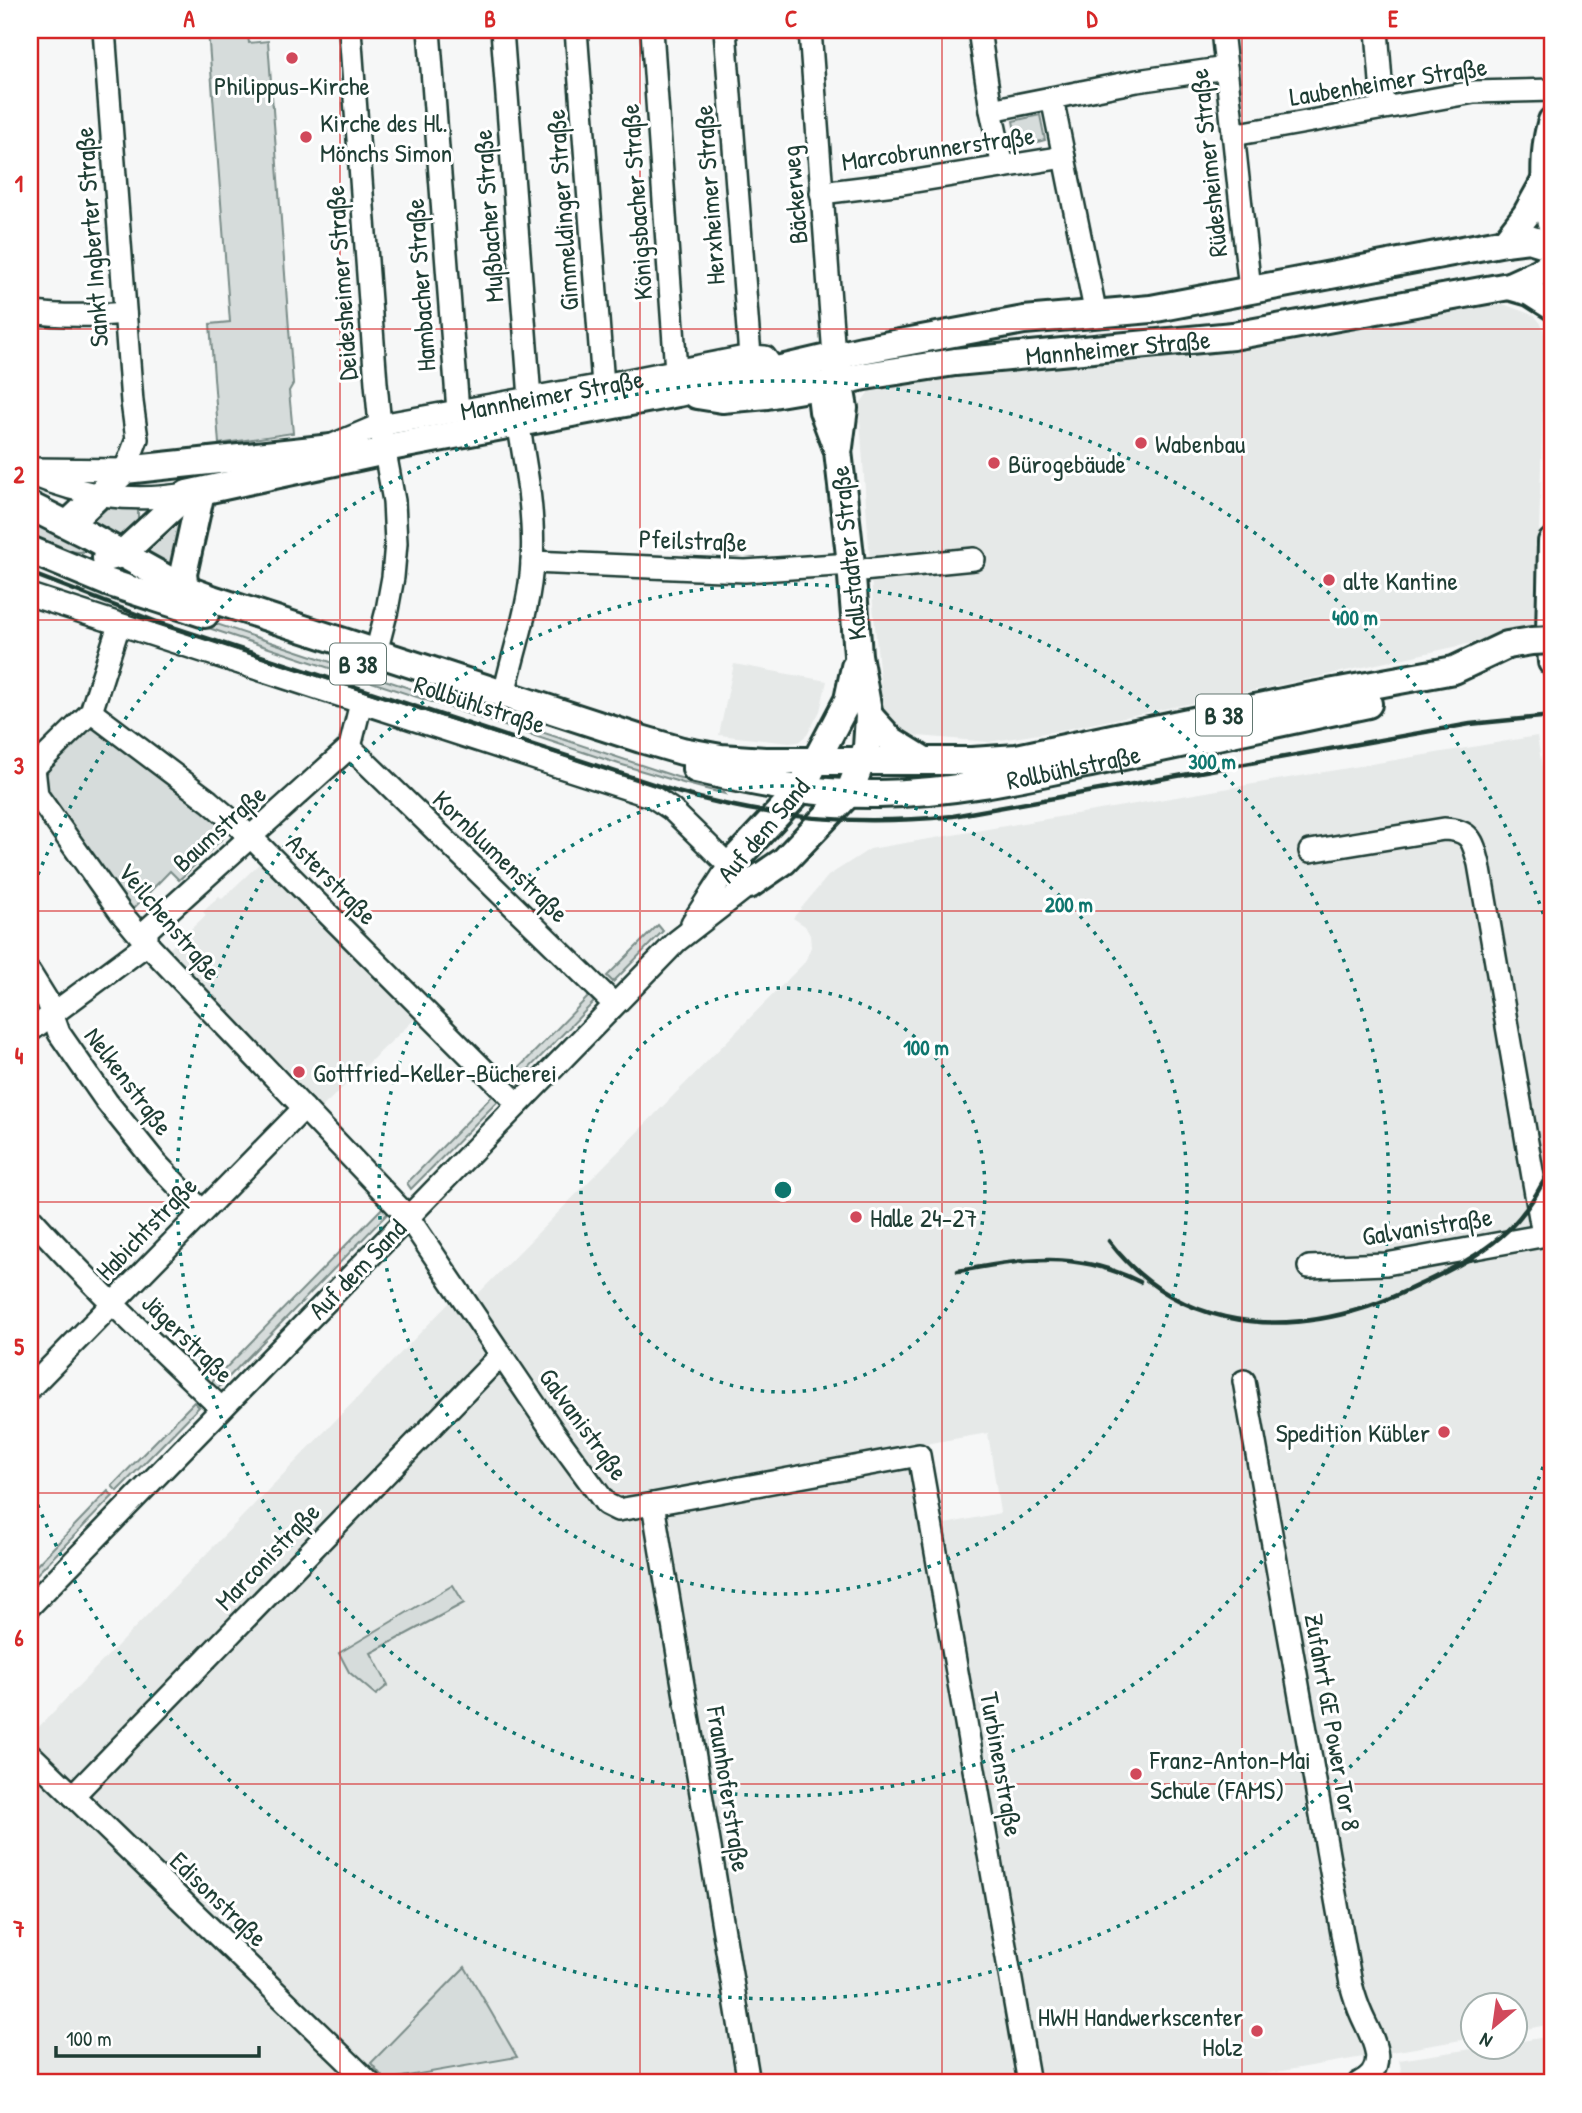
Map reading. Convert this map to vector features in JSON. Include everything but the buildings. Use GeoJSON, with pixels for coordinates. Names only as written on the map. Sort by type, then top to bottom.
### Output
{"type":"FeatureCollection","features":[{"type":"Feature","properties":{"kind":"main road"},"geometry":{"type":"LineString","coordinates":[[1552,121],[1546,179],[1552,226]]}},
{"type":"Feature","properties":{"kind":"main road"},"geometry":{"type":"LineString","coordinates":[[1546,179],[1505,242],[1515,248],[1521,260],[1520,268],[1509,286],[1530,292],[1552,306]]}},
{"type":"Feature","properties":{"kind":"main road","name":"Mannheimer Straße"},"geometry":{"type":"LineString","coordinates":[[677,382],[722,399],[767,395],[831,374],[1024,320],[1152,309],[1505,242],[1529,239],[1552,246]]}},
{"type":"Feature","properties":{"kind":"main road","name":"Mannheimer Straße"},"geometry":{"type":"LineString","coordinates":[[122,554],[149,527],[194,493],[259,468],[328,447],[383,436],[519,433],[677,382],[774,369],[831,374],[1233,336],[1509,286],[1540,272],[1552,263]]}},
{"type":"Feature","properties":{"kind":"main road"},"geometry":{"type":"LineString","coordinates":[[1062,352],[1056,338],[1061,329],[1087,315]]}},
{"type":"Feature","properties":{"kind":"main road"},"geometry":{"type":"LineString","coordinates":[[1024,320],[1035,333],[1026,356]]}},
{"type":"Feature","properties":{"kind":"main road"},"geometry":{"type":"LineString","coordinates":[[767,395],[773,383],[774,369]]}},
{"type":"Feature","properties":{"kind":"main road","name":"Kallstadter Straße"},"geometry":{"type":"LineString","coordinates":[[831,374],[823,411],[838,451],[858,655],[869,716],[867,747],[853,762]]}},
{"type":"Feature","properties":{"kind":"main road","name":"Mannheimer Straße"},"geometry":{"type":"LineString","coordinates":[[125,470],[166,467],[259,468],[376,453],[383,436]]}},
{"type":"Feature","properties":{"kind":"main road"},"geometry":{"type":"LineString","coordinates":[[68,524],[125,470]]}},
{"type":"Feature","properties":{"kind":"main road"},"geometry":{"type":"LineString","coordinates":[[185,589],[183,574],[194,493]]}},
{"type":"Feature","properties":{"kind":"main road","name":"B 38"},"geometry":{"type":"LineString","coordinates":[[30,506],[122,554]]}},
{"type":"Feature","properties":{"kind":"main road"},"geometry":{"type":"LineString","coordinates":[[1544,648],[1550,633],[1552,542]]}},
{"type":"Feature","properties":{"kind":"main road","name":"B 38"},"geometry":{"type":"LineString","coordinates":[[30,550],[60,563]]}},
{"type":"Feature","properties":{"kind":"main road"},"geometry":{"type":"LineString","coordinates":[[60,563],[93,561],[122,554]]}},
{"type":"Feature","properties":{"kind":"main road","name":"Rollbühlstraße"},"geometry":{"type":"LineString","coordinates":[[122,554],[185,589],[505,689],[682,751],[721,758],[853,762],[1017,758],[1307,697],[1461,668],[1507,645],[1544,648]]}},
{"type":"Feature","properties":{"kind":"main road","name":"Rollbühlstraße"},"geometry":{"type":"LineString","coordinates":[[60,563],[159,599],[621,750],[750,781],[826,791],[878,794],[951,790],[1101,761],[1439,688],[1488,661],[1513,651],[1544,648]]}},
{"type":"Feature","properties":{"kind":"main road","name":"Kallstadter Straße"},"geometry":{"type":"LineString","coordinates":[[816,761],[848,700],[858,655]]}},
{"type":"Feature","properties":{"kind":"main road"},"geometry":{"type":"LineString","coordinates":[[826,791],[853,762],[848,735],[848,700]]}},
{"type":"Feature","properties":{"kind":"main road"},"geometry":{"type":"LineString","coordinates":[[869,716],[891,740],[925,761]]}},
{"type":"Feature","properties":{"kind":"main road","name":"Auf dem Sand"},"geometry":{"type":"LineString","coordinates":[[749,885],[785,861],[826,791],[816,761]]}},
{"type":"Feature","properties":{"kind":"main road"},"geometry":{"type":"LineString","coordinates":[[750,781],[776,815]]}},
{"type":"Feature","properties":{"kind":"main road","name":"Auf dem Sand"},"geometry":{"type":"LineString","coordinates":[[729,866],[776,815],[826,791]]}},
{"type":"Feature","properties":{"kind":"street","name":"Sankt Ingberter Straße"},"geometry":{"type":"LineString","coordinates":[[104,30],[136,439],[125,470]]}},
{"type":"Feature","properties":{"kind":"street","name":"Deidesheimer Straße"},"geometry":{"type":"LineString","coordinates":[[350,30],[383,436],[394,501],[396,543],[393,577],[376,647]]}},
{"type":"Feature","properties":{"kind":"street","name":"Hambacher Straße"},"geometry":{"type":"LineString","coordinates":[[429,30],[458,411]]}},
{"type":"Feature","properties":{"kind":"street","name":"Mußbacher Straße"},"geometry":{"type":"LineString","coordinates":[[502,30],[530,398]]}},
{"type":"Feature","properties":{"kind":"street","name":"Gimmeldinger Straße"},"geometry":{"type":"LineString","coordinates":[[576,30],[603,385]]}},
{"type":"Feature","properties":{"kind":"street","name":"Königsbacher Straße"},"geometry":{"type":"LineString","coordinates":[[652,30],[677,382]]}},
{"type":"Feature","properties":{"kind":"street","name":"Herxheimer Straße"},"geometry":{"type":"LineString","coordinates":[[725,30],[750,356]]}},
{"type":"Feature","properties":{"kind":"street","name":"Bäckerweg"},"geometry":{"type":"LineString","coordinates":[[810,30],[831,374]]}},
{"type":"Feature","properties":{"kind":"street"},"geometry":{"type":"LineString","coordinates":[[979,30],[1003,167]]}},
{"type":"Feature","properties":{"kind":"street","name":"Rüdesheimer Straße"},"geometry":{"type":"LineString","coordinates":[[1222,30],[1250,290]]}},
{"type":"Feature","properties":{"kind":"street"},"geometry":{"type":"LineString","coordinates":[[1377,30],[1383,107]]}},
{"type":"Feature","properties":{"kind":"street"},"geometry":{"type":"LineString","coordinates":[[991,110],[1226,68]]}},
{"type":"Feature","properties":{"kind":"street","name":"Laubenheimer Straße"},"geometry":{"type":"LineString","coordinates":[[1233,135],[1474,92],[1552,90]]}},
{"type":"Feature","properties":{"kind":"street"},"geometry":{"type":"LineString","coordinates":[[1052,97],[1087,315]]}},
{"type":"Feature","properties":{"kind":"street","name":"Marcobrunnerstraße"},"geometry":{"type":"LineString","coordinates":[[821,193],[903,183],[1063,157]]}},
{"type":"Feature","properties":{"kind":"street"},"geometry":{"type":"LineString","coordinates":[[30,312],[79,316],[125,313]]}},
{"type":"Feature","properties":{"kind":"street"},"geometry":{"type":"LineString","coordinates":[[750,356],[765,357],[774,369]]}},
{"type":"Feature","properties":{"kind":"street","name":"Mannheimer Straße"},"geometry":{"type":"LineString","coordinates":[[383,436],[458,411],[603,385],[677,382],[750,356]]}},
{"type":"Feature","properties":{"kind":"street"},"geometry":{"type":"LineString","coordinates":[[505,689],[527,603],[533,562],[530,499],[519,433]]}},
{"type":"Feature","properties":{"kind":"street"},"geometry":{"type":"LineString","coordinates":[[136,439],[146,452],[166,467]]}},
{"type":"Feature","properties":{"kind":"street"},"geometry":{"type":"LineString","coordinates":[[30,468],[125,470],[143,500],[149,527]]}},
{"type":"Feature","properties":{"kind":"street","name":"Mannheimer Straße"},"geometry":{"type":"LineString","coordinates":[[30,474],[57,484],[120,499],[143,500],[194,493]]}},
{"type":"Feature","properties":{"kind":"street","name":"Pfeilstraße"},"geometry":{"type":"LineString","coordinates":[[533,562],[745,571],[851,568],[974,559]]}},
{"type":"Feature","properties":{"kind":"street","name":"Rollbühlstraße"},"geometry":{"type":"LineString","coordinates":[[30,595],[653,797],[671,809],[749,885]]}},
{"type":"Feature","properties":{"kind":"street","name":"Veilchenstraße"},"geometry":{"type":"LineString","coordinates":[[119,625],[91,712],[34,768],[37,795],[147,944],[408,1217]]}},
{"type":"Feature","properties":{"kind":"street"},"geometry":{"type":"LineString","coordinates":[[350,747],[361,703]]}},
{"type":"Feature","properties":{"kind":"street","name":"Asterstraße"},"geometry":{"type":"LineString","coordinates":[[91,712],[251,837],[518,1104]]}},
{"type":"Feature","properties":{"kind":"street","name":"Baumstraße"},"geometry":{"type":"LineString","coordinates":[[30,1031],[147,944],[147,930],[350,747]]}},
{"type":"Feature","properties":{"kind":"street","name":"Kornblumenstraße"},"geometry":{"type":"LineString","coordinates":[[350,747],[614,1004]]}},
{"type":"Feature","properties":{"kind":"street"},"geometry":{"type":"LineString","coordinates":[[1310,851],[1444,829],[1457,829],[1468,835],[1475,847],[1479,864],[1548,1234]]}},
{"type":"Feature","properties":{"kind":"street","name":"Auf dem Sand"},"geometry":{"type":"LineString","coordinates":[[685,933],[729,866]]}},
{"type":"Feature","properties":{"kind":"street","name":"Auf dem Sand"},"geometry":{"type":"LineString","coordinates":[[30,1606],[614,1004],[685,933],[749,885]]}},
{"type":"Feature","properties":{"kind":"street","name":"Nelkenstraße"},"geometry":{"type":"LineString","coordinates":[[30,973],[48,1002],[59,1033],[107,1102],[156,1163],[202,1211]]}},
{"type":"Feature","properties":{"kind":"street","name":"Habichtstraße"},"geometry":{"type":"LineString","coordinates":[[30,1388],[304,1108]]}},
{"type":"Feature","properties":{"kind":"street","name":"Jägerstraße"},"geometry":{"type":"LineString","coordinates":[[30,1217],[112,1303],[221,1408]]}},
{"type":"Feature","properties":{"kind":"street","name":"Galvanistraße"},"geometry":{"type":"LineString","coordinates":[[408,1217],[606,1504],[618,1510],[919,1455]]}},
{"type":"Feature","properties":{"kind":"street","name":"Galvanistraße"},"geometry":{"type":"LineString","coordinates":[[1309,1267],[1386,1264],[1548,1234]]}},
{"type":"Feature","properties":{"kind":"street","name":"Marconistraße"},"geometry":{"type":"LineString","coordinates":[[73,1796],[501,1355]]}},
{"type":"Feature","properties":{"kind":"street","name":"Zufahrt GE Power Tor 8"},"geometry":{"type":"LineString","coordinates":[[1245,1387],[1351,1984],[1377,2047],[1372,2073],[1359,2083]]}},
{"type":"Feature","properties":{"kind":"street","name":"Turbinenstraße"},"geometry":{"type":"LineString","coordinates":[[919,1455],[1029,2083]]}},
{"type":"Feature","properties":{"kind":"street","name":"Fraunhoferstraße"},"geometry":{"type":"LineString","coordinates":[[653,1504],[749,2083]]}},
{"type":"Feature","properties":{"kind":"street","name":"Edisonstraße"},"geometry":{"type":"LineString","coordinates":[[30,1754],[370,2083]]}},
{"type":"Feature","properties":{"kind":"shaded area"},"geometry":{"type":"Polygon","coordinates":[[[208,30],[247,30],[249,43],[268,41],[293,384],[289,391],[293,433],[219,444],[210,324],[230,322],[208,30]]]}},
{"type":"Feature","properties":{"kind":"shaded area"},"geometry":{"type":"Polygon","coordinates":[[[1040,115],[1045,140],[1018,147],[1013,121],[1040,115]]]}},
{"type":"Feature","properties":{"kind":"shaded area"},"geometry":{"type":"Polygon","coordinates":[[[1498,302],[1535,316],[1542,325],[1545,337],[1536,631],[1057,731],[989,742],[918,736],[898,728],[883,712],[859,405],[873,386],[1262,340],[1498,302]]]}},
{"type":"Feature","properties":{"kind":"shaded area"},"geometry":{"type":"Polygon","coordinates":[[[102,503],[138,505],[138,527],[121,544],[83,523],[102,503]]]}},
{"type":"Feature","properties":{"kind":"shaded area"},"geometry":{"type":"Polygon","coordinates":[[[184,504],[176,575],[136,552],[184,504]]]}},
{"type":"Feature","properties":{"kind":"shaded area"},"geometry":{"type":"Polygon","coordinates":[[[30,520],[89,550],[67,550],[30,534],[30,520]]]}},
{"type":"Feature","properties":{"kind":"shaded area"},"geometry":{"type":"Polygon","coordinates":[[[96,584],[677,777],[720,788],[725,794],[619,764],[94,590],[96,584]]]}},
{"type":"Feature","properties":{"kind":"shaded area"},"geometry":{"type":"Polygon","coordinates":[[[734,664],[827,681],[820,711],[807,735],[798,742],[789,743],[719,735],[734,664]]]}},
{"type":"Feature","properties":{"kind":"shaded area"},"geometry":{"type":"Polygon","coordinates":[[[89,729],[99,729],[229,832],[179,880],[170,871],[132,910],[49,794],[43,779],[50,768],[89,729]]]}},
{"type":"Feature","properties":{"kind":"shaded area"},"geometry":{"type":"Polygon","coordinates":[[[1537,736],[1552,828],[1552,2024],[1530,2028],[1530,1990],[1460,1990],[1460,2040],[1213,2083],[30,2083],[30,1736],[450,1302],[473,1299],[805,962],[811,947],[810,935],[805,926],[793,918],[828,876],[870,849],[1537,736]],[[988,1433],[925,1444],[945,1524],[1000,1513],[988,1433]]]}},
{"type":"Feature","properties":{"kind":"shaded area"},"geometry":{"type":"Polygon","coordinates":[[[262,861],[415,1019],[320,1109],[167,951],[206,915],[203,912],[219,896],[222,899],[262,861]]]}},
{"type":"Feature","properties":{"kind":"shaded area"},"geometry":{"type":"Polygon","coordinates":[[[658,925],[663,931],[613,982],[607,976],[658,925]]]}},
{"type":"Feature","properties":{"kind":"shaded area"},"geometry":{"type":"Polygon","coordinates":[[[589,996],[594,1002],[515,1083],[509,1078],[589,996]]]}},
{"type":"Feature","properties":{"kind":"shaded area"},"geometry":{"type":"Polygon","coordinates":[[[496,1092],[501,1098],[411,1189],[407,1183],[496,1092]]]}},
{"type":"Feature","properties":{"kind":"shaded area"},"geometry":{"type":"Polygon","coordinates":[[[387,1203],[392,1209],[219,1387],[213,1388],[210,1384],[387,1203]]]}},
{"type":"Feature","properties":{"kind":"shaded area"},"geometry":{"type":"Polygon","coordinates":[[[194,1402],[199,1407],[117,1491],[112,1486],[194,1402]]]}},
{"type":"Feature","properties":{"kind":"shaded area"},"geometry":{"type":"Polygon","coordinates":[[[108,1491],[113,1496],[30,1581],[30,1572],[108,1491]]]}},
{"type":"Feature","properties":{"kind":"shaded area"},"geometry":{"type":"Polygon","coordinates":[[[453,1585],[464,1603],[371,1653],[388,1685],[376,1695],[349,1672],[339,1653],[453,1585]]]}},
{"type":"Feature","properties":{"kind":"shaded area"},"geometry":{"type":"Polygon","coordinates":[[[465,1967],[517,2057],[385,2080],[371,2063],[465,1967]]]}},
{"type":"Feature","properties":{"kind":"shaded area"},"geometry":{"type":"Polygon","coordinates":[[[1552,2036],[1552,2083],[1404,2083],[1399,2060],[1460,2051],[1460,2060],[1530,2060],[1530,2040],[1552,2036]]]}},
{"type":"Feature","properties":{"kind":"railway"},"geometry":{"type":"LineString","coordinates":[[30,573],[157,622],[677,792],[746,809],[814,818],[882,820],[953,816],[1470,724],[1552,716]]}},
{"type":"Feature","properties":{"kind":"railway"},"geometry":{"type":"LineString","coordinates":[[1109,1241],[1134,1269],[1162,1291],[1192,1307],[1224,1317],[1258,1322],[1293,1322],[1328,1317],[1394,1297],[1484,1250],[1515,1223],[1541,1187],[1552,1164]]}},
{"type":"Feature","properties":{"kind":"railway"},"geometry":{"type":"LineString","coordinates":[[958,1271],[1028,1261],[1072,1261],[1117,1272],[1140,1282]]}},
{"type":"Feature","properties":{"kind":"place","name":"Philippus-Kirche"},"geometry":{"type":"Point","coordinates":[292,58]}},
{"type":"Feature","properties":{"kind":"place","name":"Kirche des Hl. Mönchs Simon"},"geometry":{"type":"Point","coordinates":[306,137]}},
{"type":"Feature","properties":{"kind":"place","name":"Wabenbau"},"geometry":{"type":"Point","coordinates":[1141,443]}},
{"type":"Feature","properties":{"kind":"place","name":"Bürogebäude"},"geometry":{"type":"Point","coordinates":[994,463]}},
{"type":"Feature","properties":{"kind":"place","name":"alte Kantine"},"geometry":{"type":"Point","coordinates":[1329,580]}},
{"type":"Feature","properties":{"kind":"place","name":"Gottfried-Keller-Bücherei"},"geometry":{"type":"Point","coordinates":[299,1072]}},
{"type":"Feature","properties":{"kind":"place","name":"Halle 24-27"},"geometry":{"type":"Point","coordinates":[856,1217]}},
{"type":"Feature","properties":{"kind":"place","name":"Spedition Kübler"},"geometry":{"type":"Point","coordinates":[1444,1432]}},
{"type":"Feature","properties":{"kind":"place","name":"Franz-Anton-Mai Schule (FAMS)"},"geometry":{"type":"Point","coordinates":[1136,1774]}},
{"type":"Feature","properties":{"kind":"place","name":"HWH Handwerkscenter Holz"},"geometry":{"type":"Point","coordinates":[1257,2031]}}]}
